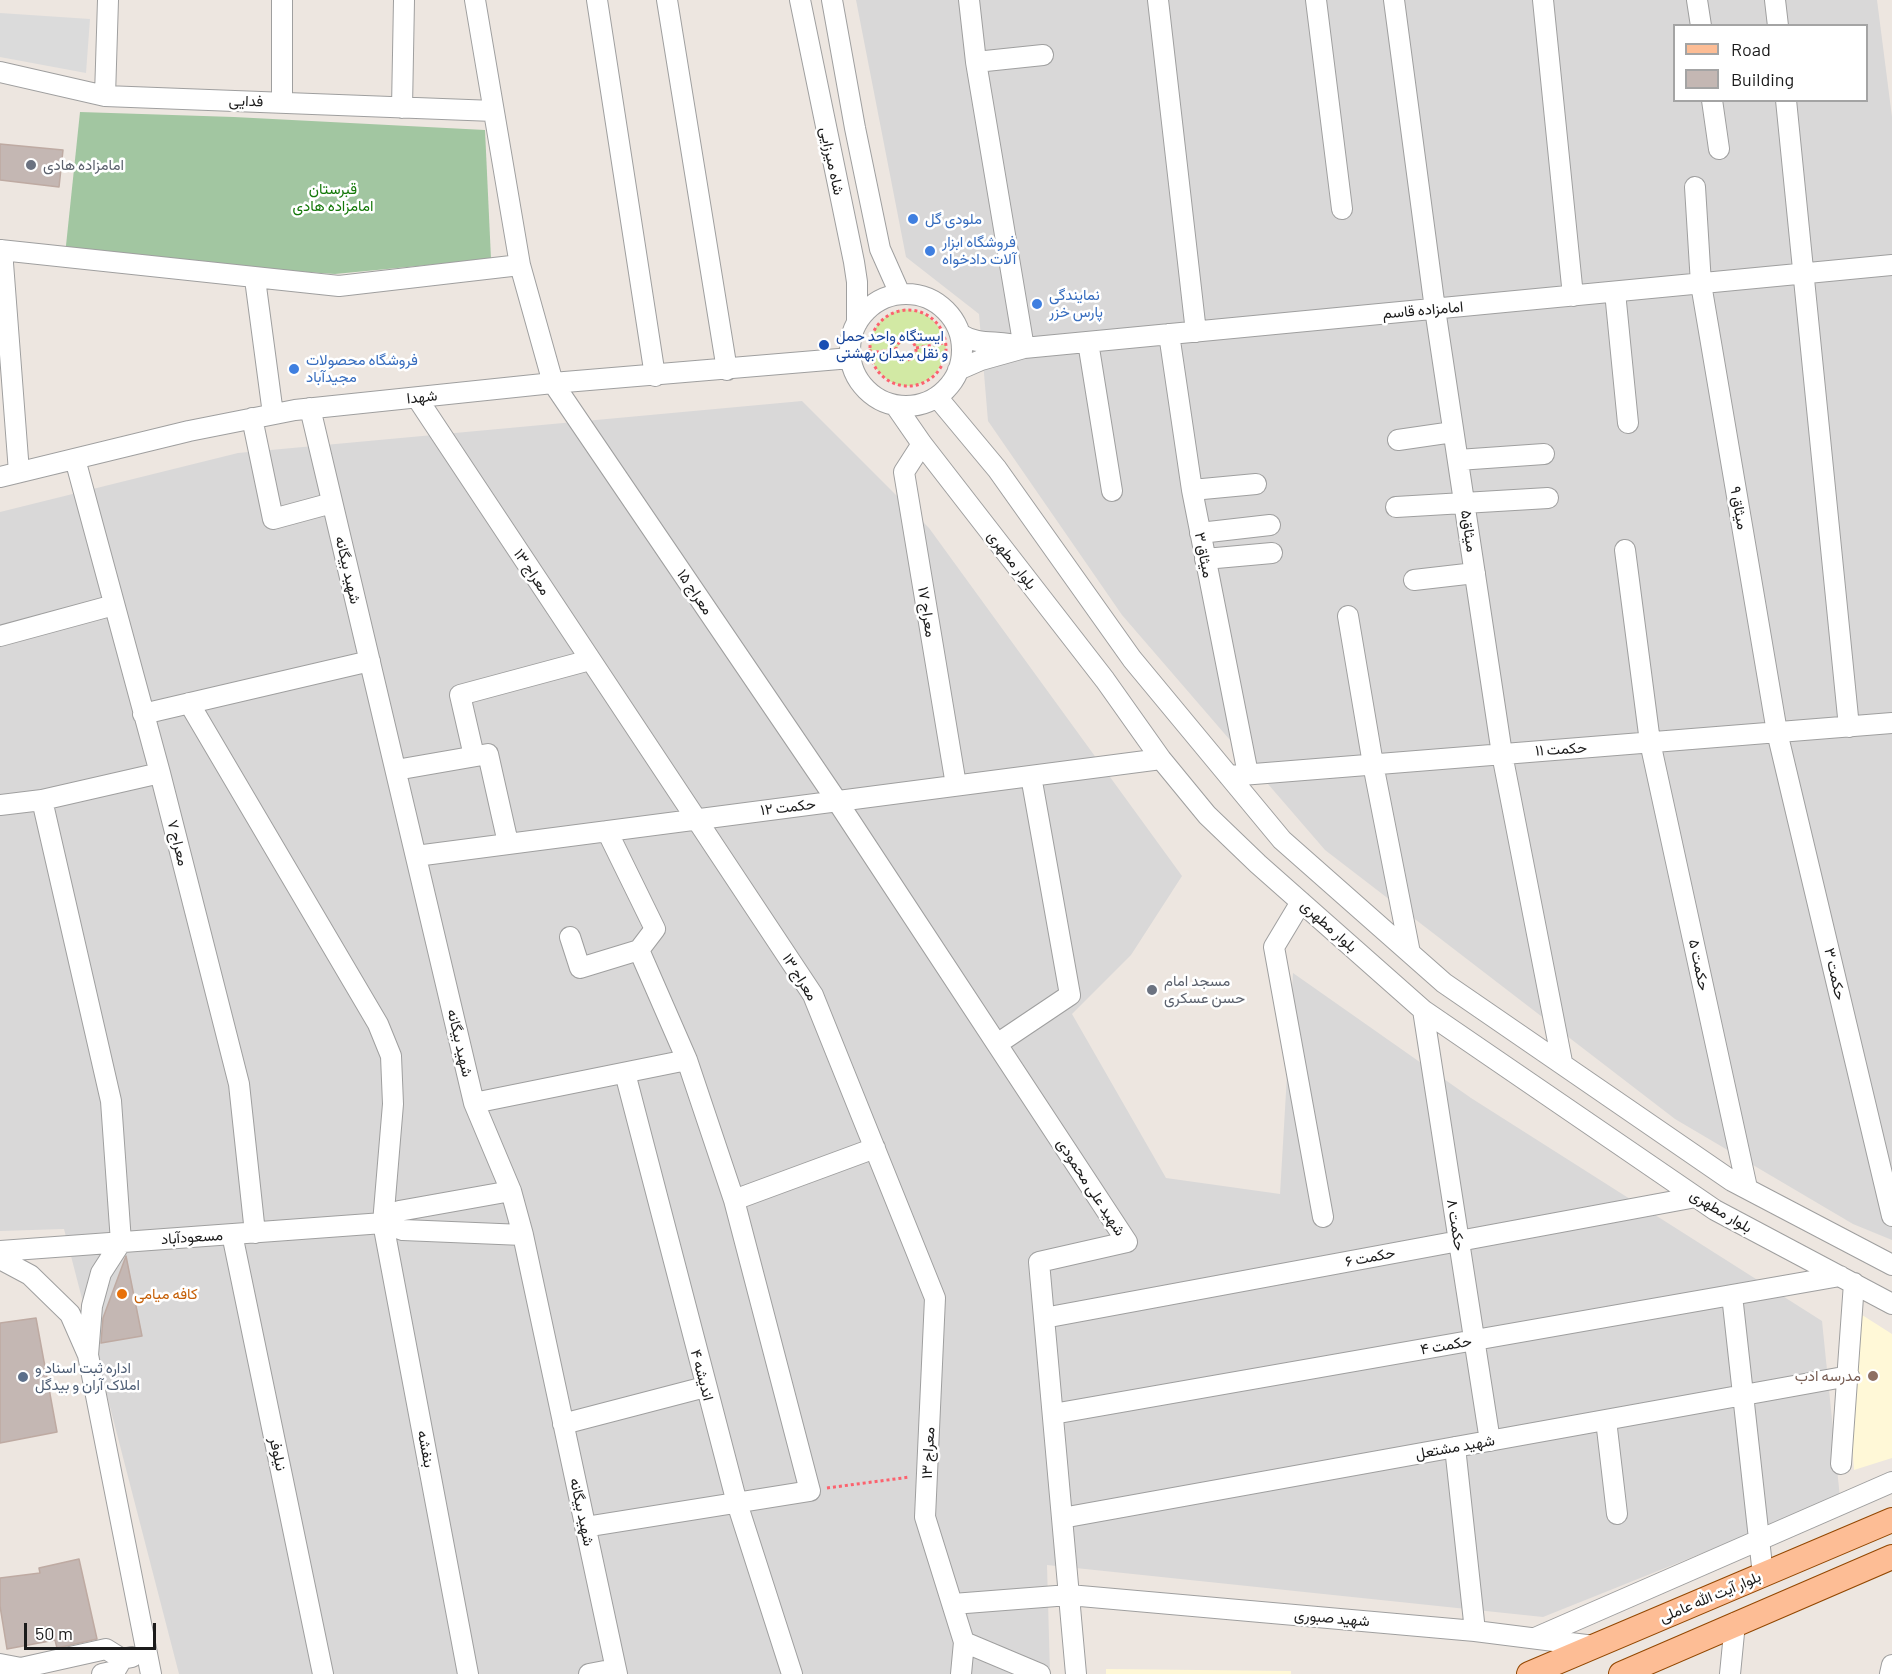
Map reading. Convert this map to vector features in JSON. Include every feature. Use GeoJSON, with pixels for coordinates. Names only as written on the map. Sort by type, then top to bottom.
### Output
{"type":"FeatureCollection","features":[{"type":"Feature","properties":{"kind":"main road","name":"بلوار آیت‌ الله عاملی"},"geometry":{"type":"LineString","coordinates":[[1529,1674],[1892,1520]]}},
{"type":"Feature","properties":{"kind":"main road"},"geometry":{"type":"LineString","coordinates":[[1621,1674],[1892,1557]]}},
{"type":"Feature","properties":{"kind":"street"},"geometry":{"type":"LineString","coordinates":[[105,96],[108,0]]}},
{"type":"Feature","properties":{"kind":"street"},"geometry":{"type":"LineString","coordinates":[[282,0],[282,103]]}},
{"type":"Feature","properties":{"kind":"street"},"geometry":{"type":"LineString","coordinates":[[402,108],[404,0]]}},
{"type":"Feature","properties":{"kind":"street","name":"معراج ۱۵"},"geometry":{"type":"LineString","coordinates":[[475,0],[520,266],[553,383],[837,801]]}},
{"type":"Feature","properties":{"kind":"street"},"geometry":{"type":"LineString","coordinates":[[597,0],[613,118],[655,376]]}},
{"type":"Feature","properties":{"kind":"street"},"geometry":{"type":"LineString","coordinates":[[667,0],[682,105],[727,370]]}},
{"type":"Feature","properties":{"kind":"street","name":"شاه میرزایی"},"geometry":{"type":"LineString","coordinates":[[800,0],[854,262],[857,282],[856,323],[851,340],[860,356]]}},
{"type":"Feature","properties":{"kind":"street","name":"شاه میرزایی"},"geometry":{"type":"LineString","coordinates":[[832,0],[880,249],[900,294]]}},
{"type":"Feature","properties":{"kind":"street"},"geometry":{"type":"LineString","coordinates":[[969,0],[976,62],[1024,348]]}},
{"type":"Feature","properties":{"kind":"street"},"geometry":{"type":"LineString","coordinates":[[1158,0],[1196,332]]}},
{"type":"Feature","properties":{"kind":"street"},"geometry":{"type":"LineString","coordinates":[[1316,0],[1342,209]]}},
{"type":"Feature","properties":{"kind":"street","name":"میثاق۵"},"geometry":{"type":"LineString","coordinates":[[1394,0],[1435,309],[1502,754],[1562,1062]]}},
{"type":"Feature","properties":{"kind":"street"},"geometry":{"type":"LineString","coordinates":[[1544,0],[1573,296]]}},
{"type":"Feature","properties":{"kind":"street"},"geometry":{"type":"LineString","coordinates":[[1697,0],[1701,24]]}},
{"type":"Feature","properties":{"kind":"street"},"geometry":{"type":"LineString","coordinates":[[1775,0],[1778,24]]}},
{"type":"Feature","properties":{"kind":"street"},"geometry":{"type":"LineString","coordinates":[[976,62],[1043,55]]}},
{"type":"Feature","properties":{"kind":"street","name":"فدایی"},"geometry":{"type":"LineString","coordinates":[[0,72],[105,96],[494,111]]}},
{"type":"Feature","properties":{"kind":"street"},"geometry":{"type":"LineString","coordinates":[[1712,102],[1719,149]]}},
{"type":"Feature","properties":{"kind":"street"},"geometry":{"type":"LineString","coordinates":[[1786,102],[1849,727]]}},
{"type":"Feature","properties":{"kind":"street","name":"میثاق ۹"},"geometry":{"type":"LineString","coordinates":[[1695,187],[1701,284],[1777,732]]}},
{"type":"Feature","properties":{"kind":"street"},"geometry":{"type":"LineString","coordinates":[[10,475],[1,250],[255,279],[339,286],[520,266]]}},
{"type":"Feature","properties":{"kind":"street","name":"امامزاده قاسم"},"geometry":{"type":"LineString","coordinates":[[958,370],[1024,348],[1892,266]]}},
{"type":"Feature","properties":{"kind":"street"},"geometry":{"type":"LineString","coordinates":[[255,279],[273,414]]}},
{"type":"Feature","properties":{"kind":"street"},"geometry":{"type":"LineString","coordinates":[[1615,292],[1628,423]]}},
{"type":"Feature","properties":{"kind":"street"},"geometry":{"type":"LineString","coordinates":[[856,323],[868,309],[883,299],[900,294],[919,295],[937,303],[951,316],[953,338],[962,353],[958,370],[949,386],[937,397],[909,406],[895,405],[878,398],[862,385],[860,356]]}},
{"type":"Feature","properties":{"kind":"street","name":"میثاق ۳"},"geometry":{"type":"LineString","coordinates":[[1169,334],[1238,775]]}},
{"type":"Feature","properties":{"kind":"street"},"geometry":{"type":"LineString","coordinates":[[953,338],[979,343],[1009,342],[1024,348]]}},
{"type":"Feature","properties":{"kind":"street"},"geometry":{"type":"LineString","coordinates":[[1088,342],[1112,491]]}},
{"type":"Feature","properties":{"kind":"street","name":"شهدا"},"geometry":{"type":"LineString","coordinates":[[10,475],[252,418],[310,408],[553,383],[727,370],[860,356]]}},
{"type":"Feature","properties":{"kind":"street"},"geometry":{"type":"LineString","coordinates":[[937,397],[997,469],[1132,659],[1238,775],[1282,840],[1444,983],[1747,1188],[1892,1265]]}},
{"type":"Feature","properties":{"kind":"street","name":"معراج ۱۳"},"geometry":{"type":"LineString","coordinates":[[417,398],[813,995],[935,1298],[925,1517],[964,1642],[961,1674]]}},
{"type":"Feature","properties":{"kind":"street","name":"بلوار مطهری"},"geometry":{"type":"LineString","coordinates":[[895,405],[922,444],[1106,680],[1161,759],[1207,815],[1301,902],[1423,1010],[1714,1210],[1892,1304]]}},
{"type":"Feature","properties":{"kind":"street","name":"شهید بیگانه"},"geometry":{"type":"LineString","coordinates":[[310,408],[474,1103],[511,1191],[523,1235],[616,1671]]}},
{"type":"Feature","properties":{"kind":"street"},"geometry":{"type":"LineString","coordinates":[[252,418],[273,519],[332,502]]}},
{"type":"Feature","properties":{"kind":"street"},"geometry":{"type":"LineString","coordinates":[[1398,440],[1454,432]]}},
{"type":"Feature","properties":{"kind":"street","name":"معراج ۱۷"},"geometry":{"type":"LineString","coordinates":[[922,444],[904,472],[956,785]]}},
{"type":"Feature","properties":{"kind":"street"},"geometry":{"type":"LineString","coordinates":[[1458,460],[1544,454]]}},
{"type":"Feature","properties":{"kind":"street","name":"معراج ۷"},"geometry":{"type":"LineString","coordinates":[[75,459],[160,773],[239,1084],[255,1233]]}},
{"type":"Feature","properties":{"kind":"street"},"geometry":{"type":"LineString","coordinates":[[1192,490],[1256,484]]}},
{"type":"Feature","properties":{"kind":"street"},"geometry":{"type":"LineString","coordinates":[[1396,507],[1548,498]]}},
{"type":"Feature","properties":{"kind":"street"},"geometry":{"type":"LineString","coordinates":[[1200,533],[1270,525]]}},
{"type":"Feature","properties":{"kind":"street","name":"حکمت ۵"},"geometry":{"type":"LineString","coordinates":[[1625,550],[1650,742],[1747,1188]]}},
{"type":"Feature","properties":{"kind":"street"},"geometry":{"type":"LineString","coordinates":[[1205,559],[1272,553]]}},
{"type":"Feature","properties":{"kind":"street"},"geometry":{"type":"LineString","coordinates":[[1414,580],[1475,573]]}},
{"type":"Feature","properties":{"kind":"street"},"geometry":{"type":"LineString","coordinates":[[0,636],[114,605]]}},
{"type":"Feature","properties":{"kind":"street"},"geometry":{"type":"LineString","coordinates":[[1348,616],[1373,764],[1410,953]]}},
{"type":"Feature","properties":{"kind":"street"},"geometry":{"type":"LineString","coordinates":[[474,756],[460,695],[590,660]]}},
{"type":"Feature","properties":{"kind":"street"},"geometry":{"type":"LineString","coordinates":[[143,714],[370,661]]}},
{"type":"Feature","properties":{"kind":"street","name":"بنفشه"},"geometry":{"type":"LineString","coordinates":[[189,703],[378,1024],[391,1056],[393,1104],[383,1223],[468,1674]]}},
{"type":"Feature","properties":{"kind":"street","name":"حکمت ۱۱"},"geometry":{"type":"LineString","coordinates":[[1238,775],[1892,723]]}},
{"type":"Feature","properties":{"kind":"street","name":"حکمت ۳"},"geometry":{"type":"LineString","coordinates":[[1777,732],[1892,1216]]}},
{"type":"Feature","properties":{"kind":"street"},"geometry":{"type":"LineString","coordinates":[[396,770],[488,754],[508,843]]}},
{"type":"Feature","properties":{"kind":"street","name":"حکمت ۱۲"},"geometry":{"type":"LineString","coordinates":[[416,856],[1161,759]]}},
{"type":"Feature","properties":{"kind":"street"},"geometry":{"type":"LineString","coordinates":[[0,805],[42,800],[160,773]]}},
{"type":"Feature","properties":{"kind":"street"},"geometry":{"type":"LineString","coordinates":[[997,1044],[1070,995],[1031,776]]}},
{"type":"Feature","properties":{"kind":"street"},"geometry":{"type":"LineString","coordinates":[[42,800],[111,1101],[121,1242],[101,1273],[92,1306],[88,1354]]}},
{"type":"Feature","properties":{"kind":"street","name":"شهید علی محمودی"},"geometry":{"type":"LineString","coordinates":[[837,801],[1127,1242],[1039,1262],[1076,1674]]}},
{"type":"Feature","properties":{"kind":"street"},"geometry":{"type":"LineString","coordinates":[[570,937],[580,968],[639,950],[656,929],[607,831]]}},
{"type":"Feature","properties":{"kind":"street"},"geometry":{"type":"LineString","coordinates":[[1301,902],[1274,947],[1323,1217]]}},
{"type":"Feature","properties":{"kind":"street"},"geometry":{"type":"LineString","coordinates":[[1361,955],[1383,929]]}},
{"type":"Feature","properties":{"kind":"street"},"geometry":{"type":"LineString","coordinates":[[585,1527],[810,1491],[734,1200],[687,1060],[639,950]]}},
{"type":"Feature","properties":{"kind":"street","name":"حکمت ۸"},"geometry":{"type":"LineString","coordinates":[[1423,1010],[1490,1441]]}},
{"type":"Feature","properties":{"kind":"street"},"geometry":{"type":"LineString","coordinates":[[474,1103],[687,1060]]}},
{"type":"Feature","properties":{"kind":"street","name":"اندیشه ۴"},"geometry":{"type":"LineString","coordinates":[[625,1073],[737,1503],[792,1674]]}},
{"type":"Feature","properties":{"kind":"street"},"geometry":{"type":"LineString","coordinates":[[734,1200],[875,1148]]}},
{"type":"Feature","properties":{"kind":"street","name":"مسعودآباد"},"geometry":{"type":"LineString","coordinates":[[383,1223],[399,1211],[511,1191]]}},
{"type":"Feature","properties":{"kind":"street","name":"حکمت ۶"},"geometry":{"type":"LineString","coordinates":[[1044,1318],[1696,1197]]}},
{"type":"Feature","properties":{"kind":"street","name":"مسعودآباد"},"geometry":{"type":"LineString","coordinates":[[0,1251],[383,1223],[404,1230],[523,1235]]}},
{"type":"Feature","properties":{"kind":"street","name":"نیلوفر"},"geometry":{"type":"LineString","coordinates":[[232,1234],[323,1674]]}},
{"type":"Feature","properties":{"kind":"street"},"geometry":{"type":"LineString","coordinates":[[0,1259],[30,1275],[70,1314],[88,1354],[151,1674]]}},
{"type":"Feature","properties":{"kind":"street"},"geometry":{"type":"LineString","coordinates":[[1841,1464],[1849,1376],[1847,1280]]}},
{"type":"Feature","properties":{"kind":"street","name":"حکمت ۴"},"geometry":{"type":"LineString","coordinates":[[1053,1414],[1732,1295],[1847,1280]]}},
{"type":"Feature","properties":{"kind":"street"},"geometry":{"type":"LineString","coordinates":[[1732,1295],[1764,1575]]}},
{"type":"Feature","properties":{"kind":"street","name":"شهید مشتعل"},"geometry":{"type":"LineString","coordinates":[[1062,1518],[1849,1376]]}},
{"type":"Feature","properties":{"kind":"street"},"geometry":{"type":"LineString","coordinates":[[563,1424],[705,1387]]}},
{"type":"Feature","properties":{"kind":"street"},"geometry":{"type":"LineString","coordinates":[[1606,1420],[1617,1514]]}},
{"type":"Feature","properties":{"kind":"street"},"geometry":{"type":"LineString","coordinates":[[1455,1447],[1475,1630]]}},
{"type":"Feature","properties":{"kind":"street"},"geometry":{"type":"LineString","coordinates":[[1535,1638],[1759,1538],[1892,1482]]}},
{"type":"Feature","properties":{"kind":"street","name":"شهید صبوری"},"geometry":{"type":"LineString","coordinates":[[953,1604],[1069,1595],[1475,1630],[1594,1646]]}},
{"type":"Feature","properties":{"kind":"street"},"geometry":{"type":"LineString","coordinates":[[1730,1674],[1735,1623]]}},
{"type":"Feature","properties":{"kind":"street"},"geometry":{"type":"LineString","coordinates":[[964,1642],[1040,1674]]}},
{"type":"Feature","properties":{"kind":"street"},"geometry":{"type":"LineString","coordinates":[[0,1665],[21,1668],[106,1649],[122,1659],[147,1653]]}},
{"type":"Feature","properties":{"kind":"street"},"geometry":{"type":"LineString","coordinates":[[102,1674],[115,1671],[122,1659]]}},
{"type":"Feature","properties":{"kind":"street"},"geometry":{"type":"LineString","coordinates":[[0,1665],[6,1674]]}},
{"type":"Feature","properties":{"kind":"street"},"geometry":{"type":"LineString","coordinates":[[1890,1674],[1892,1665]]}},
{"type":"Feature","properties":{"kind":"street"},"geometry":{"type":"LineString","coordinates":[[589,1674],[616,1671]]}},
{"type":"Feature","properties":{"kind":"path"},"geometry":{"type":"LineString","coordinates":[[860,356],[881,320],[902,309],[914,310],[931,317],[942,331],[953,338]]}},
{"type":"Feature","properties":{"kind":"path"},"geometry":{"type":"LineString","coordinates":[[916,348],[953,338]]}},
{"type":"Feature","properties":{"kind":"path"},"geometry":{"type":"LineString","coordinates":[[860,356],[893,383],[906,386],[920,384],[931,378],[940,368],[953,338]]}},
{"type":"Feature","properties":{"kind":"path"},"geometry":{"type":"LineString","coordinates":[[860,356],[896,349],[900,342],[906,339],[912,341],[916,348],[914,356],[908,360],[899,357],[896,349]]}},
{"type":"Feature","properties":{"kind":"path"},"geometry":{"type":"LineString","coordinates":[[810,1491],[927,1475]]}},
{"type":"Feature","properties":{"kind":"shaded area"},"geometry":{"type":"Polygon","coordinates":[[[856,0],[1877,0],[1892,117],[1892,1240],[1853,1224],[1675,1119],[1325,850],[1122,615],[988,421],[979,314],[906,257],[856,0]]]}},
{"type":"Feature","properties":{"kind":"shaded area"},"geometry":{"type":"Polygon","coordinates":[[[0,13],[90,19],[86,73],[0,57],[0,13]]]}},
{"type":"Feature","properties":{"kind":"shaded area"},"geometry":{"type":"Polygon","coordinates":[[[802,401],[929,528],[1182,876],[1131,955],[1072,1014],[1166,1178],[1280,1194],[1293,973],[1471,1098],[1822,1321],[1840,1498],[1543,1617],[1047,1565],[1050,1674],[179,1674],[64,1229],[0,1231],[0,512],[238,453],[802,401]]]}},
{"type":"Feature","properties":{"kind":"shaded area","name":"مدرسه ادب"},"geometry":{"type":"Polygon","coordinates":[[[1859,1313],[1892,1334],[1892,1458],[1854,1470],[1850,1417],[1859,1313]]]}},
{"type":"Feature","properties":{"kind":"shaded area"},"geometry":{"type":"Polygon","coordinates":[[[1106,1669],[1291,1671],[1291,1674],[1106,1674],[1106,1669]]]}},
{"type":"Feature","properties":{"kind":"green space","name":"قبرستان امامزاده هادی"},"geometry":{"type":"Polygon","coordinates":[[[80,112],[234,117],[485,130],[491,259],[335,274],[65,255],[80,112]]]}},
{"type":"Feature","properties":{"kind":"green space"},"geometry":{"type":"Polygon","coordinates":[[[902,309],[917,311],[929,317],[942,333],[945,341],[916,347],[912,341],[906,339],[896,348],[870,351],[872,336],[878,324],[888,315],[902,309]]]}},
{"type":"Feature","properties":{"kind":"green space"},"geometry":{"type":"Polygon","coordinates":[[[946,344],[943,360],[935,373],[925,381],[913,386],[900,385],[888,380],[878,370],[870,355],[896,351],[902,359],[907,359],[912,358],[916,349],[946,344]]]}},
{"type":"Feature","properties":{"kind":"building","name":"امامزاده هادی"},"geometry":{"type":"Polygon","coordinates":[[[0,144],[63,150],[59,187],[0,180],[0,144]]]}},
{"type":"Feature","properties":{"kind":"building","name":"کافه میامی"},"geometry":{"type":"Polygon","coordinates":[[[126,1256],[142,1336],[101,1343],[103,1318],[126,1256]]]}},
{"type":"Feature","properties":{"kind":"building","name":"اداره ثبت اسناد و املاک آران و بیدگل"},"geometry":{"type":"Polygon","coordinates":[[[36,1318],[57,1432],[0,1443],[0,1323],[36,1318]]]}},
{"type":"Feature","properties":{"kind":"building"},"geometry":{"type":"Polygon","coordinates":[[[79,1559],[97,1639],[57,1648],[55,1640],[7,1649],[0,1606],[0,1578],[40,1573],[39,1568],[79,1559]]]}},
{"type":"Feature","properties":{"kind":"place","name":"امامزاده هادی"},"geometry":{"type":"Point","coordinates":[31,165]}},
{"type":"Feature","properties":{"kind":"place","name":"ملودی گل"},"geometry":{"type":"Point","coordinates":[913,219]}},
{"type":"Feature","properties":{"kind":"place","name":"فروشگاه ابزار آلات دادخواه"},"geometry":{"type":"Point","coordinates":[930,251]}},
{"type":"Feature","properties":{"kind":"place","name":"نمایندگی پارس خزر"},"geometry":{"type":"Point","coordinates":[1037,304]}},
{"type":"Feature","properties":{"kind":"place","name":"ایستگاه واحد حمل و نقل میدان بهشتی"},"geometry":{"type":"Point","coordinates":[824,345]}},
{"type":"Feature","properties":{"kind":"place","name":"فروشگاه محصولات مجیدآباد"},"geometry":{"type":"Point","coordinates":[294,369]}},
{"type":"Feature","properties":{"kind":"place","name":"مسجد امام حسن عسکری"},"geometry":{"type":"Point","coordinates":[1152,990]}},
{"type":"Feature","properties":{"kind":"place","name":"کافه میامی"},"geometry":{"type":"Point","coordinates":[122,1294]}},
{"type":"Feature","properties":{"kind":"place","name":"مدرسه ادب"},"geometry":{"type":"Point","coordinates":[1873,1376]}},
{"type":"Feature","properties":{"kind":"place","name":"اداره ثبت اسناد و املاک آران و بیدگل"},"geometry":{"type":"Point","coordinates":[23,1377]}}]}
